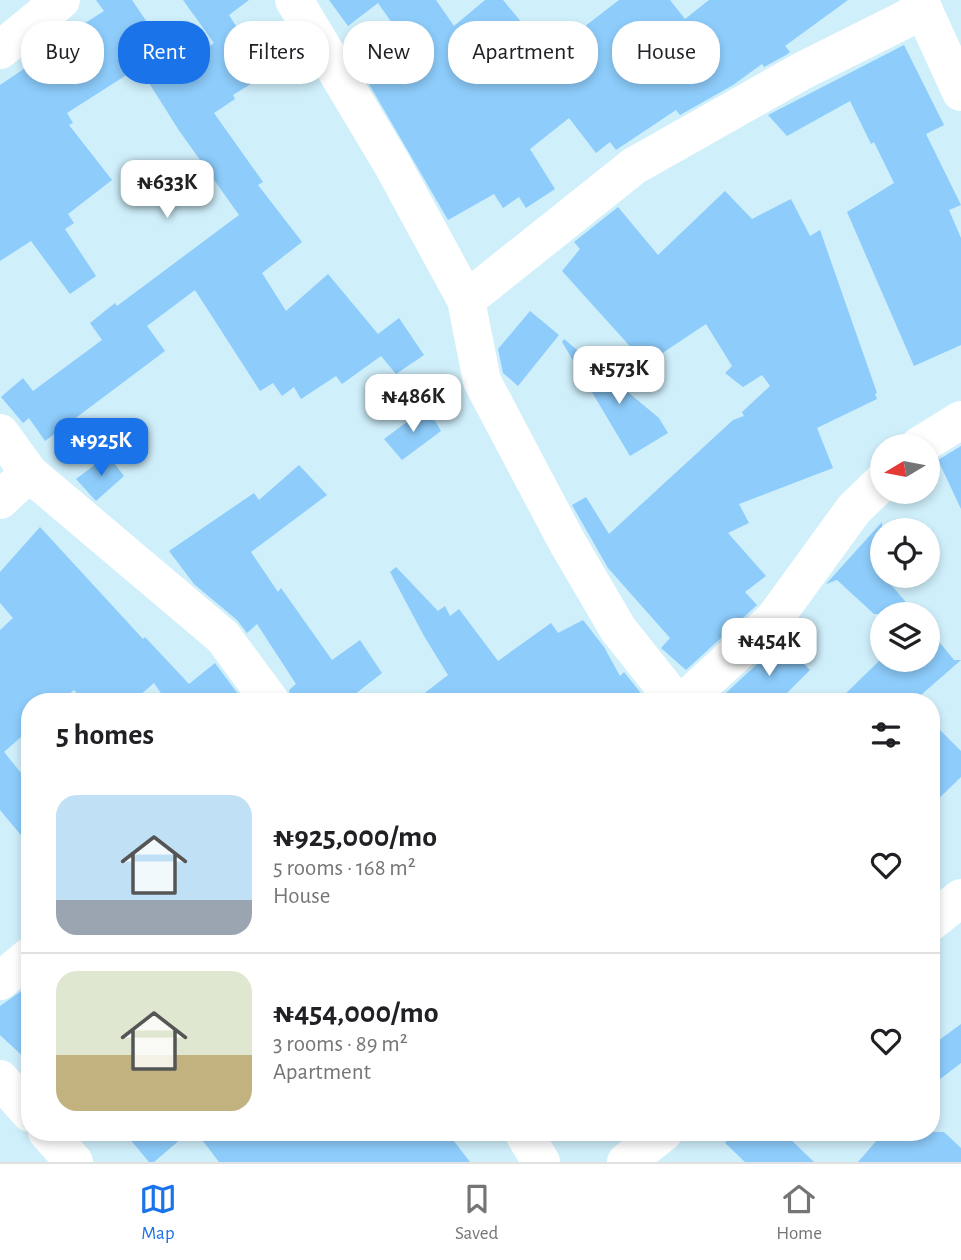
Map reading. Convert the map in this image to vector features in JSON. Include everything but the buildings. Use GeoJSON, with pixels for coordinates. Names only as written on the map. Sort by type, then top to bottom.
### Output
{"type":"FeatureCollection","features":[{"type":"Feature","properties":{"kind":"street"},"geometry":{"type":"LineString","coordinates":[[0,50],[61,0]]}},
{"type":"Feature","properties":{"kind":"street"},"geometry":{"type":"LineString","coordinates":[[294,0],[392,164],[466,300],[482,381],[560,530],[618,629],[670,693]]}},
{"type":"Feature","properties":{"kind":"street"},"geometry":{"type":"LineString","coordinates":[[466,300],[634,166],[922,5],[961,90]]}},
{"type":"Feature","properties":{"kind":"street"},"geometry":{"type":"LineString","coordinates":[[938,434],[961,420]]}},
{"type":"Feature","properties":{"kind":"street"},"geometry":{"type":"LineString","coordinates":[[0,433],[29,473],[223,637],[264,693]]}},
{"type":"Feature","properties":{"kind":"street"},"geometry":{"type":"LineString","coordinates":[[0,500],[29,473]]}},
{"type":"Feature","properties":{"kind":"street"},"geometry":{"type":"LineString","coordinates":[[693,693],[775,618],[854,509],[870,494]]}},
{"type":"Feature","properties":{"kind":"street"},"geometry":{"type":"LineString","coordinates":[[940,915],[961,898]]}},
{"type":"Feature","properties":{"kind":"street"},"geometry":{"type":"LineString","coordinates":[[0,981],[21,964]]}},
{"type":"Feature","properties":{"kind":"street"},"geometry":{"type":"LineString","coordinates":[[0,1079],[21,1103]]}},
{"type":"Feature","properties":{"kind":"street"},"geometry":{"type":"LineString","coordinates":[[55,1141],[74,1162]]}},
{"type":"Feature","properties":{"kind":"street"},"geometry":{"type":"LineString","coordinates":[[528,1141],[541,1162]]}},
{"type":"Feature","properties":{"kind":"street"},"geometry":{"type":"LineString","coordinates":[[626,1162],[653,1141]]}}]}
